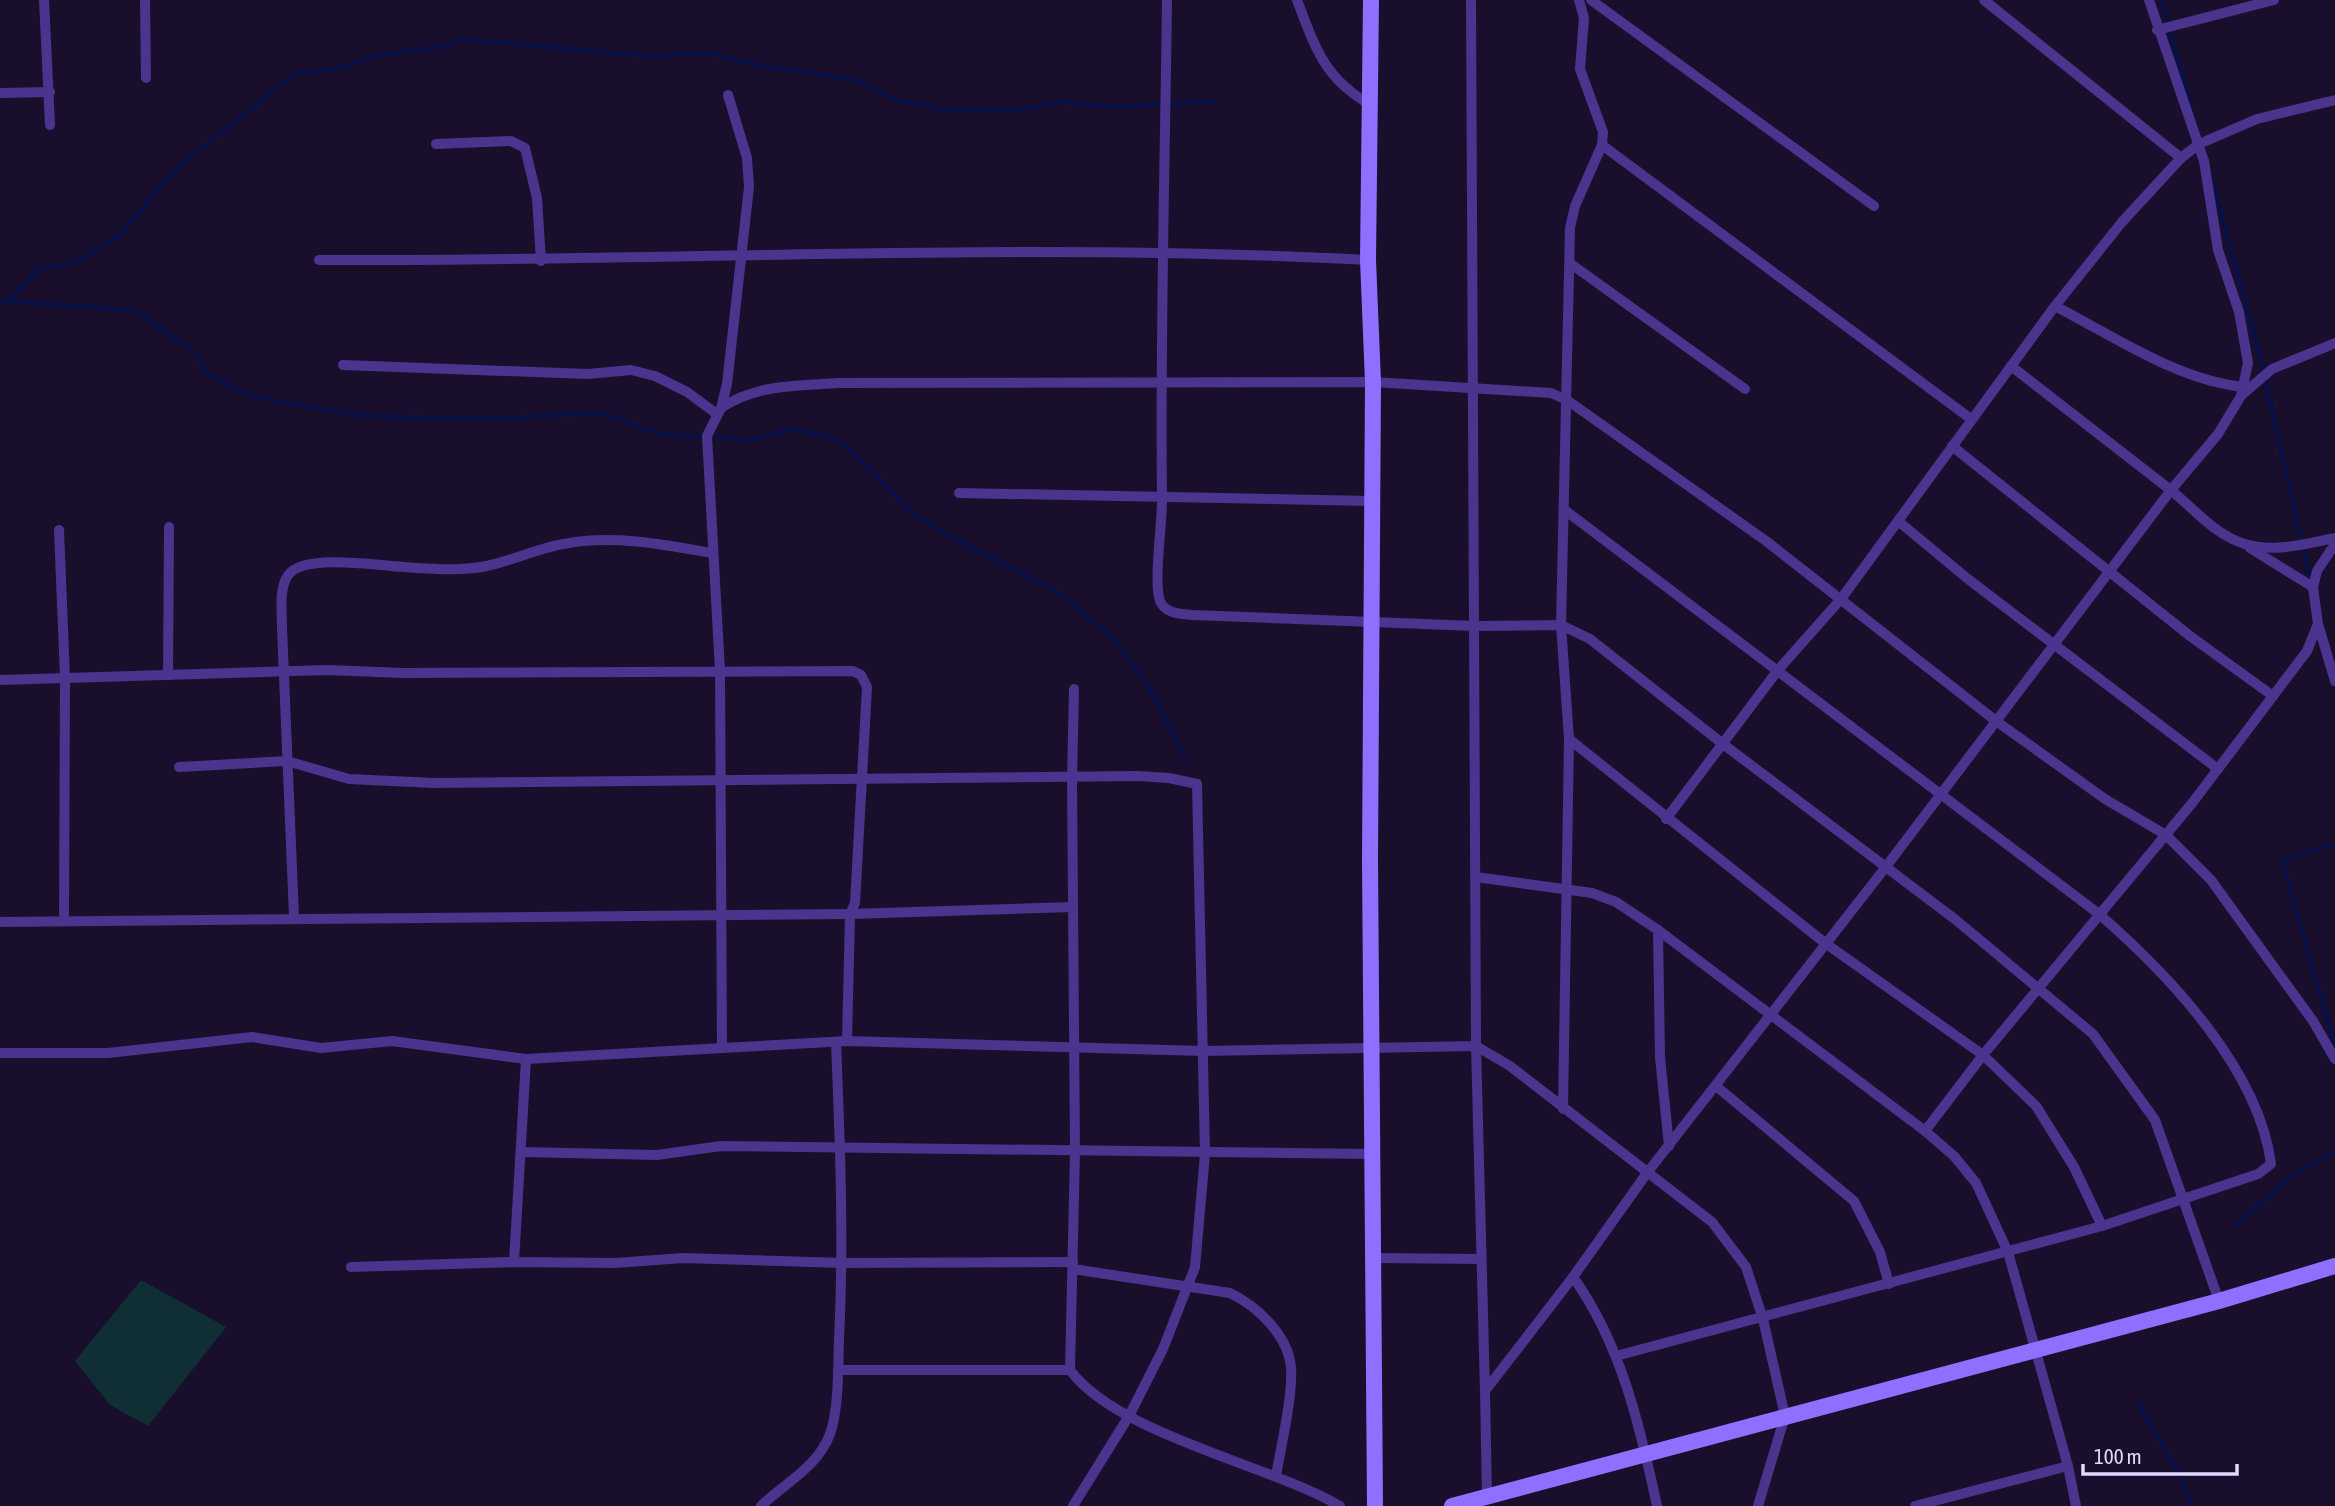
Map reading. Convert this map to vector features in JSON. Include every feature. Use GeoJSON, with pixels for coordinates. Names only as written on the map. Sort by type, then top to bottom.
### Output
{"type":"FeatureCollection","features":[{"type":"Feature","properties":{"kind":"main road"},"geometry":{"type":"LineString","coordinates":[[1371,0],[1368,260],[1373,382],[1371,623],[1375,1506]]}},
{"type":"Feature","properties":{"kind":"main road"},"geometry":{"type":"LineString","coordinates":[[1459,1505],[2219,1301],[2335,1266]]}},
{"type":"Feature","properties":{"kind":"street"},"geometry":{"type":"LineString","coordinates":[[44,0],[50,125]]}},
{"type":"Feature","properties":{"kind":"street"},"geometry":{"type":"LineString","coordinates":[[145,0],[146,78]]}},
{"type":"Feature","properties":{"kind":"street"},"geometry":{"type":"LineString","coordinates":[[1167,0],[1160,384],[1163,499],[1160,601],[1169,611],[1193,615],[1475,626],[1561,625],[1590,639],[2039,987],[2093,1034],[2155,1120],[2219,1301]]}},
{"type":"Feature","properties":{"kind":"street"},"geometry":{"type":"LineString","coordinates":[[1297,0],[1320,60],[1353,95],[1371,105]]}},
{"type":"Feature","properties":{"kind":"street"},"geometry":{"type":"LineString","coordinates":[[1471,0],[1476,1046],[1487,1496]]}},
{"type":"Feature","properties":{"kind":"street"},"geometry":{"type":"LineString","coordinates":[[1563,1109],[1569,739],[1561,625],[1566,511],[1570,229],[1575,206],[1602,145],[1603,132],[1580,69],[1584,18],[1579,0]]}},
{"type":"Feature","properties":{"kind":"street"},"geometry":{"type":"LineString","coordinates":[[1591,0],[1874,205]]}},
{"type":"Feature","properties":{"kind":"street"},"geometry":{"type":"LineString","coordinates":[[1984,0],[2181,158]]}},
{"type":"Feature","properties":{"kind":"street"},"geometry":{"type":"LineString","coordinates":[[1485,1391],[1647,1173],[1885,868],[1938,795],[2111,573],[2171,490],[2218,433],[2242,391],[2248,363],[2246,340],[2220,257],[2199,144],[2157,30],[2149,0]]}},
{"type":"Feature","properties":{"kind":"street"},"geometry":{"type":"LineString","coordinates":[[2157,30],[2274,0]]}},
{"type":"Feature","properties":{"kind":"street"},"geometry":{"type":"LineString","coordinates":[[0,93],[50,92]]}},
{"type":"Feature","properties":{"kind":"street"},"geometry":{"type":"LineString","coordinates":[[722,1048],[720,671],[707,436],[719,411],[735,330],[748,187],[747,158],[728,94]]}},
{"type":"Feature","properties":{"kind":"street"},"geometry":{"type":"LineString","coordinates":[[1666,820],[1779,670],[1841,599],[2055,306],[2122,222],[2181,158],[2199,144],[2257,119],[2335,100]]}},
{"type":"Feature","properties":{"kind":"street"},"geometry":{"type":"LineString","coordinates":[[436,144],[511,141],[525,148],[537,198],[541,261]]}},
{"type":"Feature","properties":{"kind":"street"},"geometry":{"type":"LineString","coordinates":[[1602,145],[1971,419]]}},
{"type":"Feature","properties":{"kind":"street"},"geometry":{"type":"LineString","coordinates":[[319,260],[541,261],[741,253],[825,255],[1006,250],[1368,260]]}},
{"type":"Feature","properties":{"kind":"street"},"geometry":{"type":"LineString","coordinates":[[1571,264],[1745,389]]}},
{"type":"Feature","properties":{"kind":"street"},"geometry":{"type":"LineString","coordinates":[[2055,306],[2193,376],[2242,391]]}},
{"type":"Feature","properties":{"kind":"street"},"geometry":{"type":"LineString","coordinates":[[2242,391],[2272,369],[2335,343]]}},
{"type":"Feature","properties":{"kind":"street"},"geometry":{"type":"LineString","coordinates":[[343,365],[588,374],[631,370],[655,376],[719,411]]}},
{"type":"Feature","properties":{"kind":"street"},"geometry":{"type":"LineString","coordinates":[[2011,366],[2171,490],[2222,534],[2244,544],[2313,587]]}},
{"type":"Feature","properties":{"kind":"street"},"geometry":{"type":"LineString","coordinates":[[719,411],[734,398],[762,389],[838,383],[1373,382],[1551,393],[1567,400],[1733,517],[1996,720],[2105,799],[2166,835],[2218,889],[2314,1021],[2335,1059]]}},
{"type":"Feature","properties":{"kind":"street"},"geometry":{"type":"LineString","coordinates":[[1952,446],[2111,573],[2273,696]]}},
{"type":"Feature","properties":{"kind":"street"},"geometry":{"type":"LineString","coordinates":[[959,494],[1372,501]]}},
{"type":"Feature","properties":{"kind":"street"},"geometry":{"type":"LineString","coordinates":[[1566,511],[1779,670],[1938,795],[2099,914],[2148,956],[2192,1006],[2233,1064],[2254,1110],[2271,1164],[2268,1170],[2102,1226],[1763,1319],[1616,1356]]}},
{"type":"Feature","properties":{"kind":"street"},"geometry":{"type":"LineString","coordinates":[[1898,521],[2054,645],[2218,769]]}},
{"type":"Feature","properties":{"kind":"street"},"geometry":{"type":"LineString","coordinates":[[168,675],[169,527]]}},
{"type":"Feature","properties":{"kind":"street"},"geometry":{"type":"LineString","coordinates":[[59,530],[65,677],[64,920]]}},
{"type":"Feature","properties":{"kind":"street"},"geometry":{"type":"LineString","coordinates":[[2244,544],[2288,548],[2335,538]]}},
{"type":"Feature","properties":{"kind":"street"},"geometry":{"type":"LineString","coordinates":[[293,917],[283,588],[290,572],[304,564],[483,566],[570,542],[603,540],[647,543],[712,553]]}},
{"type":"Feature","properties":{"kind":"street"},"geometry":{"type":"LineString","coordinates":[[2335,544],[2316,571],[2313,587],[2318,624],[2335,681]]}},
{"type":"Feature","properties":{"kind":"street"},"geometry":{"type":"LineString","coordinates":[[1925,1131],[1983,1055],[2218,769],[2307,651],[2318,624]]}},
{"type":"Feature","properties":{"kind":"street"},"geometry":{"type":"LineString","coordinates":[[0,680],[284,672],[853,671],[861,675],[867,687],[855,902],[849,914],[841,1042],[843,1263],[838,1370],[831,1433],[820,1453],[799,1476],[761,1506]]}},
{"type":"Feature","properties":{"kind":"street"},"geometry":{"type":"LineString","coordinates":[[1074,689],[1072,779],[1075,1152],[1070,1370],[1093,1395],[1129,1416],[1313,1491],[1340,1506]]}},
{"type":"Feature","properties":{"kind":"street"},"geometry":{"type":"LineString","coordinates":[[1569,739],[1666,820],[1825,943],[1983,1055],[2043,1116],[2074,1167],[2102,1226]]}},
{"type":"Feature","properties":{"kind":"street"},"geometry":{"type":"LineString","coordinates":[[179,767],[287,761],[337,777],[402,783],[721,782],[862,777],[1170,778],[1189,781],[1199,788],[1205,1154],[1195,1267],[1190,1287],[1129,1416],[1073,1506]]}},
{"type":"Feature","properties":{"kind":"street"},"geometry":{"type":"LineString","coordinates":[[1476,877],[1568,887],[1616,902],[1658,930],[1925,1131],[1954,1156],[1976,1183],[2008,1252],[2068,1466],[2076,1506]]}},
{"type":"Feature","properties":{"kind":"street"},"geometry":{"type":"LineString","coordinates":[[0,922],[293,917],[723,916],[1073,907]]}},
{"type":"Feature","properties":{"kind":"street"},"geometry":{"type":"LineString","coordinates":[[1658,930],[1660,1057],[1669,1146]]}},
{"type":"Feature","properties":{"kind":"street"},"geometry":{"type":"LineString","coordinates":[[0,1053],[122,1052],[252,1037],[313,1048],[392,1041],[526,1059],[841,1042],[1203,1051],[1476,1046],[1510,1066],[1712,1222],[1732,1244],[1746,1267],[1763,1319],[1785,1416],[1758,1506]]}},
{"type":"Feature","properties":{"kind":"street"},"geometry":{"type":"LineString","coordinates":[[514,1262],[526,1059]]}},
{"type":"Feature","properties":{"kind":"street"},"geometry":{"type":"LineString","coordinates":[[1716,1086],[1854,1201],[1880,1252],[1889,1284]]}},
{"type":"Feature","properties":{"kind":"street"},"geometry":{"type":"LineString","coordinates":[[521,1152],[657,1155],[721,1146],[1374,1154]]}},
{"type":"Feature","properties":{"kind":"street"},"geometry":{"type":"LineString","coordinates":[[351,1267],[514,1262],[615,1263],[700,1258],[1073,1266],[1230,1293],[1251,1303],[1285,1349],[1291,1366],[1276,1476]]}},
{"type":"Feature","properties":{"kind":"street"},"geometry":{"type":"LineString","coordinates":[[1375,1258],[1481,1259]]}},
{"type":"Feature","properties":{"kind":"street"},"geometry":{"type":"LineString","coordinates":[[1573,1276],[1600,1319],[1616,1356],[1646,1453],[1657,1506]]}},
{"type":"Feature","properties":{"kind":"street"},"geometry":{"type":"LineString","coordinates":[[838,1370],[1070,1370]]}},
{"type":"Feature","properties":{"kind":"street"},"geometry":{"type":"LineString","coordinates":[[1914,1506],[1944,1503],[2068,1466]]}},
{"type":"Feature","properties":{"kind":"green space"},"geometry":{"type":"Polygon","coordinates":[[[141,1280],[226,1327],[148,1426],[110,1405],[75,1361],[141,1280]]]}},
{"type":"Feature","properties":{"kind":"waterway"},"geometry":{"type":"LineString","coordinates":[[2161,0],[2191,108]]}},
{"type":"Feature","properties":{"kind":"waterway"},"geometry":{"type":"LineString","coordinates":[[7,302],[38,269],[76,262],[120,235],[178,167],[295,74],[345,67],[377,55],[441,47],[462,39],[648,56],[709,53],[763,66],[855,80],[893,99],[945,110],[1017,110],[1062,102],[1115,107],[1217,101]]}},
{"type":"Feature","properties":{"kind":"waterway"},"geometry":{"type":"LineString","coordinates":[[2212,179],[2264,371]]}},
{"type":"Feature","properties":{"kind":"waterway"},"geometry":{"type":"LineString","coordinates":[[0,301],[134,310],[197,354],[205,372],[240,391],[260,398],[364,416],[481,419],[602,413],[659,434],[751,440],[791,429],[836,438],[867,465],[909,511],[946,534],[1056,591],[1114,639],[1149,687],[1185,757]]}},
{"type":"Feature","properties":{"kind":"waterway"},"geometry":{"type":"LineString","coordinates":[[2265,379],[2311,583]]}},
{"type":"Feature","properties":{"kind":"waterway"},"geometry":{"type":"LineString","coordinates":[[2335,844],[2282,860],[2335,1047]]}},
{"type":"Feature","properties":{"kind":"waterway"},"geometry":{"type":"LineString","coordinates":[[2236,1225],[2295,1174],[2335,1151]]}},
{"type":"Feature","properties":{"kind":"waterway"},"geometry":{"type":"LineString","coordinates":[[2138,1403],[2181,1477],[2191,1506]]}}]}
